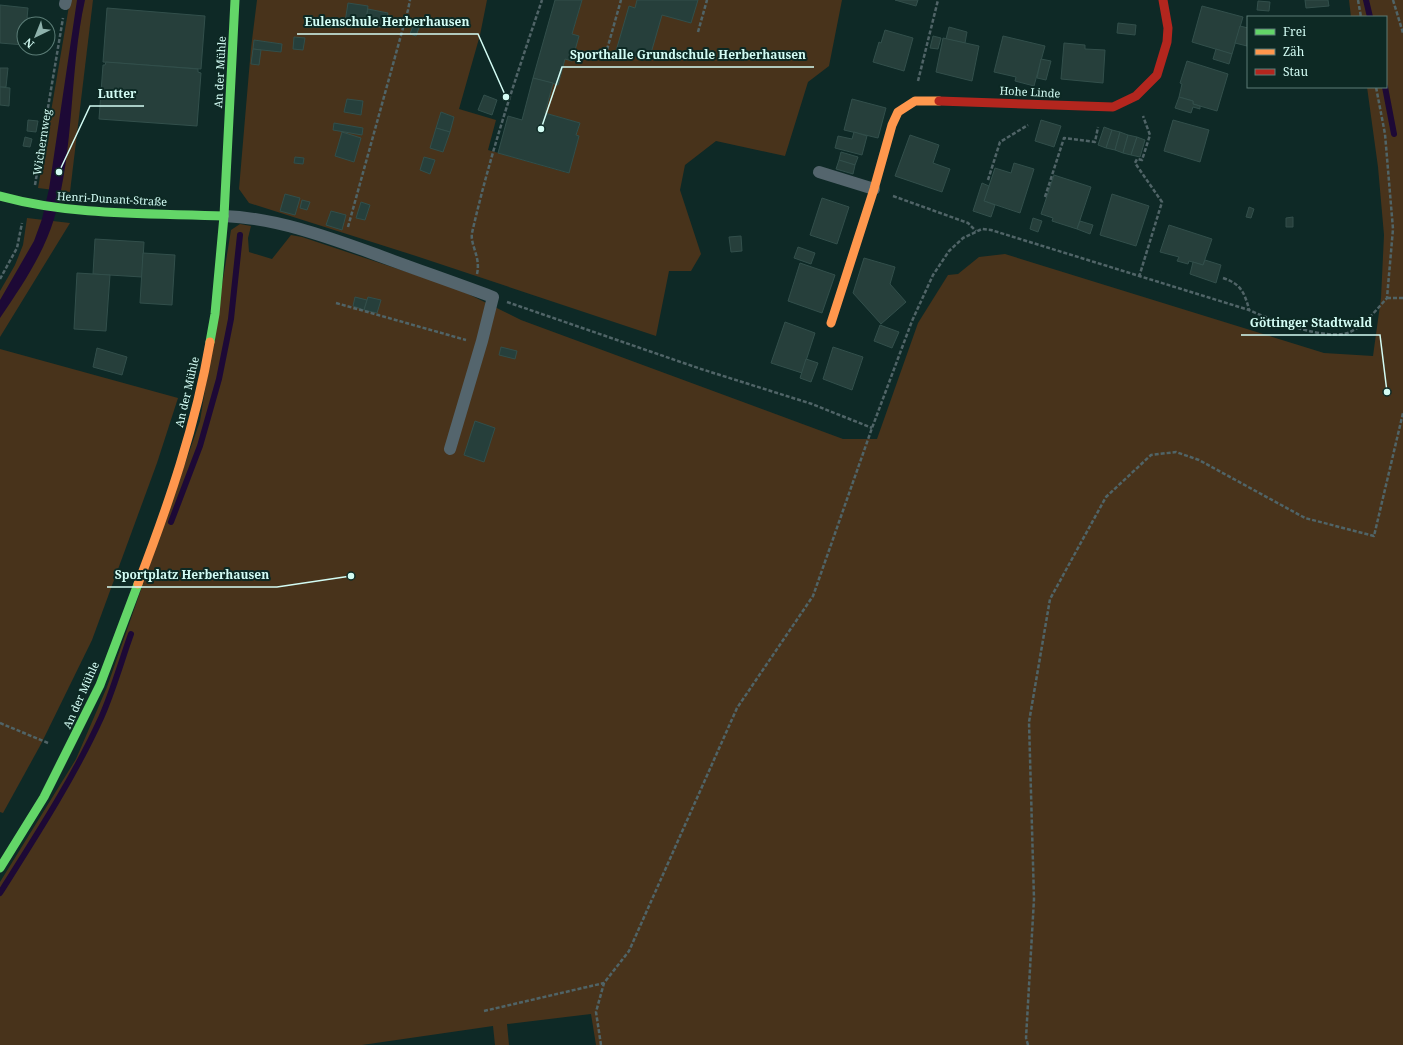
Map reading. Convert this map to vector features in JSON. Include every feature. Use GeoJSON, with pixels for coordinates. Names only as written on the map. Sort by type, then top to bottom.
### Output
{"type":"FeatureCollection","features":[{"type":"Feature","properties":{"kind":"street","name":"An der Mühle"},"geometry":{"type":"LineString","coordinates":[[0,868],[44,797],[61,766],[100,685],[145,566],[192,426],[203,384],[215,314],[224,216],[235,0]]}},
{"type":"Feature","properties":{"kind":"street","name":"Hohe Linde"},"geometry":{"type":"LineString","coordinates":[[831,323],[874,189],[892,125],[898,112],[915,101],[969,101],[1113,107],[1136,96],[1157,75],[1167,42],[1168,28],[1163,0]]}},
{"type":"Feature","properties":{"kind":"street","name":"Henri-Dunant-Straße"},"geometry":{"type":"LineString","coordinates":[[0,196],[30,205],[74,211],[224,216]]}},
{"type":"Feature","properties":{"kind":"lane"},"geometry":{"type":"LineString","coordinates":[[819,172],[874,189]]}},
{"type":"Feature","properties":{"kind":"lane"},"geometry":{"type":"LineString","coordinates":[[224,216],[240,216],[280,224],[344,243],[493,297],[481,344],[450,449]]}},
{"type":"Feature","properties":{"kind":"path"},"geometry":{"type":"LineString","coordinates":[[344,243],[410,0]]}},
{"type":"Feature","properties":{"kind":"path"},"geometry":{"type":"LineString","coordinates":[[473,290],[480,265],[472,235],[503,114],[542,0]]}},
{"type":"Feature","properties":{"kind":"path"},"geometry":{"type":"LineString","coordinates":[[614,55],[606,52],[621,0]]}},
{"type":"Feature","properties":{"kind":"path"},"geometry":{"type":"LineString","coordinates":[[698,32],[707,0]]}},
{"type":"Feature","properties":{"kind":"path"},"geometry":{"type":"LineString","coordinates":[[918,81],[938,0]]}},
{"type":"Feature","properties":{"kind":"path"},"geometry":{"type":"LineString","coordinates":[[1358,0],[1361,16]]}},
{"type":"Feature","properties":{"kind":"path"},"geometry":{"type":"LineString","coordinates":[[1393,0],[1403,33]]}},
{"type":"Feature","properties":{"kind":"path","name":"Wichernweg"},"geometry":{"type":"LineString","coordinates":[[0,279],[16,248],[35,189],[65,2]]}},
{"type":"Feature","properties":{"kind":"path"},"geometry":{"type":"LineString","coordinates":[[601,1045],[596,1012],[604,983],[629,951],[737,708],[813,596],[872,428],[912,321],[932,275],[949,251],[963,238],[976,231],[982,229],[991,230],[1249,310],[1262,316],[1316,332],[1342,335],[1360,325],[1387,298],[1393,229],[1385,134],[1376,88]]}},
{"type":"Feature","properties":{"kind":"path"},"geometry":{"type":"LineString","coordinates":[[988,180],[1000,142],[1034,121]]}},
{"type":"Feature","properties":{"kind":"path"},"geometry":{"type":"LineString","coordinates":[[1045,197],[1064,138],[1095,142],[1098,127]]}},
{"type":"Feature","properties":{"kind":"path"},"geometry":{"type":"LineString","coordinates":[[1139,277],[1162,202],[1135,163],[1137,159],[1142,160],[1150,135]]}},
{"type":"Feature","properties":{"kind":"path"},"geometry":{"type":"LineString","coordinates":[[874,189],[968,223],[976,231]]}},
{"type":"Feature","properties":{"kind":"path"},"geometry":{"type":"LineString","coordinates":[[1223,278],[1235,282],[1240,288],[1245,295],[1249,310]]}},
{"type":"Feature","properties":{"kind":"path"},"geometry":{"type":"LineString","coordinates":[[493,297],[701,369],[812,404],[872,428]]}},
{"type":"Feature","properties":{"kind":"path"},"geometry":{"type":"LineString","coordinates":[[1387,298],[1403,298]]}},
{"type":"Feature","properties":{"kind":"path"},"geometry":{"type":"LineString","coordinates":[[336,303],[473,342]]}},
{"type":"Feature","properties":{"kind":"path"},"geometry":{"type":"LineString","coordinates":[[1028,1045],[1026,1038],[1034,899],[1029,722],[1050,599],[1106,497],[1151,455],[1176,452],[1199,460],[1305,518],[1374,536],[1403,413]]}},
{"type":"Feature","properties":{"kind":"path"},"geometry":{"type":"LineString","coordinates":[[0,723],[52,745]]}},
{"type":"Feature","properties":{"kind":"path"},"geometry":{"type":"LineString","coordinates":[[484,1011],[604,983]]}},
{"type":"Feature","properties":{"kind":"shaded area"},"geometry":{"type":"Polygon","coordinates":[[[70,0],[93,0],[70,192],[38,188],[70,0]]]}},
{"type":"Feature","properties":{"kind":"shaded area"},"geometry":{"type":"Polygon","coordinates":[[[77,0],[85,0],[76,55],[69,137],[61,192],[54,219],[38,258],[0,318],[0,300],[34,241],[42,219],[49,189],[77,0]]]}},
{"type":"Feature","properties":{"kind":"shaded area"},"geometry":{"type":"Polygon","coordinates":[[[257,0],[487,0],[480,35],[459,109],[496,120],[488,150],[568,173],[579,136],[576,135],[580,123],[545,113],[553,83],[558,84],[565,59],[572,61],[572,34],[582,0],[842,0],[829,66],[808,82],[785,156],[716,141],[685,165],[680,190],[701,254],[691,271],[669,271],[656,336],[416,256],[249,203],[239,189],[251,48],[257,0]]]}},
{"type":"Feature","properties":{"kind":"shaded area"},"geometry":{"type":"Polygon","coordinates":[[[1349,0],[1403,0],[1403,1045],[596,1045],[591,1014],[507,1024],[509,1045],[495,1045],[493,1026],[362,1045],[0,1045],[0,882],[76,759],[107,687],[200,421],[231,230],[240,224],[251,226],[248,238],[249,252],[272,259],[291,235],[302,237],[458,289],[521,320],[843,439],[877,439],[918,323],[948,275],[958,274],[979,257],[1005,254],[1324,353],[1373,356],[1381,298],[1384,235],[1378,167],[1367,88],[1387,88],[1387,16],[1351,16],[1349,0]]]}},
{"type":"Feature","properties":{"kind":"shaded area"},"geometry":{"type":"Polygon","coordinates":[[[27,218],[70,223],[0,337],[0,291],[15,265],[23,245],[27,218]]]}},
{"type":"Feature","properties":{"kind":"shaded area"},"geometry":{"type":"Polygon","coordinates":[[[0,349],[178,398],[157,463],[92,640],[41,744],[3,813],[0,812],[0,349]]]}},
{"type":"Feature","properties":{"kind":"building"},"geometry":{"type":"Polygon","coordinates":[[[555,0],[582,0],[572,34],[579,36],[572,61],[565,59],[558,85],[533,78],[555,0]]]}},
{"type":"Feature","properties":{"kind":"building"},"geometry":{"type":"Polygon","coordinates":[[[637,0],[698,0],[691,23],[662,15],[649,60],[616,51],[629,6],[635,8],[637,0]]]}},
{"type":"Feature","properties":{"kind":"building"},"geometry":{"type":"Polygon","coordinates":[[[895,0],[918,0],[916,6],[895,0]]]}},
{"type":"Feature","properties":{"kind":"building"},"geometry":{"type":"Polygon","coordinates":[[[1305,0],[1328,0],[1329,6],[1306,8],[1305,0]]]}},
{"type":"Feature","properties":{"kind":"building"},"geometry":{"type":"Polygon","coordinates":[[[1258,1],[1270,2],[1269,11],[1257,10],[1258,1]]]}},
{"type":"Feature","properties":{"kind":"building"},"geometry":{"type":"Polygon","coordinates":[[[348,3],[368,6],[365,26],[345,22],[348,3]]]}},
{"type":"Feature","properties":{"kind":"building"},"geometry":{"type":"Polygon","coordinates":[[[0,5],[28,8],[27,16],[16,16],[16,44],[0,43],[0,5]]]}},
{"type":"Feature","properties":{"kind":"building"},"geometry":{"type":"Polygon","coordinates":[[[1202,6],[1243,17],[1232,54],[1192,42],[1202,6]]]}},
{"type":"Feature","properties":{"kind":"building"},"geometry":{"type":"Polygon","coordinates":[[[107,8],[205,16],[201,69],[103,62],[107,8]]]}},
{"type":"Feature","properties":{"kind":"building"},"geometry":{"type":"Polygon","coordinates":[[[368,9],[388,13],[385,28],[365,24],[368,9]]]}},
{"type":"Feature","properties":{"kind":"building"},"geometry":{"type":"Polygon","coordinates":[[[414,23],[420,25],[416,36],[410,34],[414,23]]]}},
{"type":"Feature","properties":{"kind":"building"},"geometry":{"type":"Polygon","coordinates":[[[1118,23],[1136,25],[1135,35],[1117,33],[1118,23]]]}},
{"type":"Feature","properties":{"kind":"building"},"geometry":{"type":"Polygon","coordinates":[[[1240,26],[1247,28],[1247,46],[1235,43],[1240,26]]]}},
{"type":"Feature","properties":{"kind":"building"},"geometry":{"type":"Polygon","coordinates":[[[949,27],[967,32],[965,43],[946,39],[949,27]]]}},
{"type":"Feature","properties":{"kind":"building"},"geometry":{"type":"Polygon","coordinates":[[[885,30],[913,38],[904,71],[873,62],[879,42],[881,43],[885,30]]]}},
{"type":"Feature","properties":{"kind":"building"},"geometry":{"type":"Polygon","coordinates":[[[933,36],[941,38],[938,49],[930,48],[933,36]]]}},
{"type":"Feature","properties":{"kind":"building"},"geometry":{"type":"Polygon","coordinates":[[[1003,36],[1045,46],[1034,86],[1015,81],[1016,77],[994,72],[1003,36]]]}},
{"type":"Feature","properties":{"kind":"building"},"geometry":{"type":"Polygon","coordinates":[[[294,37],[305,38],[303,50],[293,49],[294,37]]]}},
{"type":"Feature","properties":{"kind":"building"},"geometry":{"type":"Polygon","coordinates":[[[943,38],[979,46],[972,81],[936,72],[943,38]]]}},
{"type":"Feature","properties":{"kind":"building"},"geometry":{"type":"Polygon","coordinates":[[[254,40],[282,44],[281,52],[253,49],[254,40]]]}},
{"type":"Feature","properties":{"kind":"building"},"geometry":{"type":"Polygon","coordinates":[[[1064,43],[1085,45],[1085,49],[1105,50],[1103,83],[1061,79],[1064,43]]]}},
{"type":"Feature","properties":{"kind":"building"},"geometry":{"type":"Polygon","coordinates":[[[253,49],[261,50],[259,65],[251,64],[253,49]]]}},
{"type":"Feature","properties":{"kind":"building"},"geometry":{"type":"Polygon","coordinates":[[[1216,49],[1232,54],[1229,64],[1213,59],[1216,49]]]}},
{"type":"Feature","properties":{"kind":"building"},"geometry":{"type":"Polygon","coordinates":[[[1041,59],[1051,61],[1046,80],[1037,78],[1041,59]]]}},
{"type":"Feature","properties":{"kind":"building"},"geometry":{"type":"Polygon","coordinates":[[[1187,61],[1228,74],[1217,111],[1193,104],[1193,101],[1179,97],[1182,84],[1180,83],[1187,61]]]}},
{"type":"Feature","properties":{"kind":"building"},"geometry":{"type":"Polygon","coordinates":[[[106,62],[198,69],[198,72],[201,73],[197,126],[99,119],[103,65],[105,65],[106,62]]]}},
{"type":"Feature","properties":{"kind":"building"},"geometry":{"type":"Polygon","coordinates":[[[0,68],[8,68],[6,87],[0,87],[0,68]]]}},
{"type":"Feature","properties":{"kind":"building"},"geometry":{"type":"Polygon","coordinates":[[[533,78],[553,83],[545,113],[580,123],[576,135],[579,136],[569,173],[498,153],[508,116],[522,120],[533,78]]]}},
{"type":"Feature","properties":{"kind":"building"},"geometry":{"type":"Polygon","coordinates":[[[0,87],[10,88],[9,106],[0,105],[0,87]]]}},
{"type":"Feature","properties":{"kind":"building"},"geometry":{"type":"Polygon","coordinates":[[[484,95],[497,100],[492,115],[478,110],[484,95]]]}},
{"type":"Feature","properties":{"kind":"building"},"geometry":{"type":"Polygon","coordinates":[[[1179,97],[1193,101],[1193,104],[1200,106],[1200,109],[1193,107],[1191,113],[1175,108],[1179,97]]]}},
{"type":"Feature","properties":{"kind":"building"},"geometry":{"type":"Polygon","coordinates":[[[347,99],[363,101],[361,115],[344,112],[347,99]]]}},
{"type":"Feature","properties":{"kind":"building"},"geometry":{"type":"Polygon","coordinates":[[[852,99],[886,108],[878,138],[844,130],[852,99]]]}},
{"type":"Feature","properties":{"kind":"building"},"geometry":{"type":"Polygon","coordinates":[[[441,112],[454,117],[450,132],[436,128],[441,112]]]}},
{"type":"Feature","properties":{"kind":"building"},"geometry":{"type":"Polygon","coordinates":[[[28,120],[38,121],[36,132],[27,131],[28,120]]]}},
{"type":"Feature","properties":{"kind":"building"},"geometry":{"type":"Polygon","coordinates":[[[1041,120],[1061,126],[1054,147],[1035,141],[1041,120]]]}},
{"type":"Feature","properties":{"kind":"building"},"geometry":{"type":"Polygon","coordinates":[[[1173,120],[1209,130],[1200,162],[1164,151],[1173,120]]]}},
{"type":"Feature","properties":{"kind":"building"},"geometry":{"type":"Polygon","coordinates":[[[334,123],[363,128],[362,135],[333,130],[334,123]]]}},
{"type":"Feature","properties":{"kind":"building"},"geometry":{"type":"Polygon","coordinates":[[[1104,127],[1112,130],[1106,148],[1098,145],[1104,127]]]}},
{"type":"Feature","properties":{"kind":"building"},"geometry":{"type":"Polygon","coordinates":[[[436,128],[450,132],[443,152],[430,148],[436,128]]]}},
{"type":"Feature","properties":{"kind":"building"},"geometry":{"type":"Polygon","coordinates":[[[1112,130],[1120,132],[1115,150],[1106,148],[1112,130]]]}},
{"type":"Feature","properties":{"kind":"building"},"geometry":{"type":"Polygon","coordinates":[[[342,132],[361,138],[354,162],[335,156],[342,132]]]}},
{"type":"Feature","properties":{"kind":"building"},"geometry":{"type":"Polygon","coordinates":[[[854,132],[867,136],[862,155],[835,148],[838,136],[852,139],[854,132]]]}},
{"type":"Feature","properties":{"kind":"building"},"geometry":{"type":"Polygon","coordinates":[[[1120,132],[1128,135],[1123,153],[1115,150],[1120,132]]]}},
{"type":"Feature","properties":{"kind":"building"},"geometry":{"type":"Polygon","coordinates":[[[910,135],[939,145],[933,163],[950,169],[942,192],[895,176],[910,135]]]}},
{"type":"Feature","properties":{"kind":"building"},"geometry":{"type":"Polygon","coordinates":[[[1128,135],[1137,137],[1131,155],[1123,153],[1128,135]]]}},
{"type":"Feature","properties":{"kind":"building"},"geometry":{"type":"Polygon","coordinates":[[[25,137],[32,139],[30,147],[23,146],[25,137]]]}},
{"type":"Feature","properties":{"kind":"building"},"geometry":{"type":"Polygon","coordinates":[[[1137,137],[1145,140],[1140,157],[1131,155],[1137,137]]]}},
{"type":"Feature","properties":{"kind":"building"},"geometry":{"type":"Polygon","coordinates":[[[841,152],[858,157],[855,165],[839,160],[841,152]]]}},
{"type":"Feature","properties":{"kind":"building"},"geometry":{"type":"Polygon","coordinates":[[[295,157],[304,158],[303,164],[294,163],[295,157]]]}},
{"type":"Feature","properties":{"kind":"building"},"geometry":{"type":"Polygon","coordinates":[[[424,157],[435,160],[430,174],[420,170],[424,157]]]}},
{"type":"Feature","properties":{"kind":"building"},"geometry":{"type":"Polygon","coordinates":[[[839,160],[855,165],[853,174],[836,169],[839,160]]]}},
{"type":"Feature","properties":{"kind":"building"},"geometry":{"type":"Polygon","coordinates":[[[1014,163],[1034,169],[1020,213],[984,201],[995,168],[1011,173],[1014,163]]]}},
{"type":"Feature","properties":{"kind":"building"},"geometry":{"type":"Polygon","coordinates":[[[1054,175],[1091,187],[1077,229],[1052,221],[1053,218],[1041,214],[1054,175]]]}},
{"type":"Feature","properties":{"kind":"building"},"geometry":{"type":"Polygon","coordinates":[[[982,183],[989,186],[984,201],[995,205],[991,217],[973,211],[982,183]]]}},
{"type":"Feature","properties":{"kind":"building"},"geometry":{"type":"Polygon","coordinates":[[[285,194],[300,198],[295,215],[280,211],[285,194]]]}},
{"type":"Feature","properties":{"kind":"building"},"geometry":{"type":"Polygon","coordinates":[[[1112,194],[1149,206],[1136,246],[1100,235],[1112,194]]]}},
{"type":"Feature","properties":{"kind":"building"},"geometry":{"type":"Polygon","coordinates":[[[822,198],[849,207],[837,244],[810,235],[822,198]]]}},
{"type":"Feature","properties":{"kind":"building"},"geometry":{"type":"Polygon","coordinates":[[[302,200],[310,202],[307,210],[300,208],[302,200]]]}},
{"type":"Feature","properties":{"kind":"building"},"geometry":{"type":"Polygon","coordinates":[[[361,202],[370,205],[365,220],[356,218],[361,202]]]}},
{"type":"Feature","properties":{"kind":"building"},"geometry":{"type":"Polygon","coordinates":[[[1249,207],[1254,209],[1251,218],[1246,217],[1249,207]]]}},
{"type":"Feature","properties":{"kind":"building"},"geometry":{"type":"Polygon","coordinates":[[[331,211],[346,215],[342,230],[326,225],[331,211]]]}},
{"type":"Feature","properties":{"kind":"building"},"geometry":{"type":"Polygon","coordinates":[[[1293,217],[1293,227],[1286,227],[1286,218],[1293,217]]]}},
{"type":"Feature","properties":{"kind":"building"},"geometry":{"type":"Polygon","coordinates":[[[1033,218],[1042,221],[1038,232],[1030,229],[1033,218]]]}},
{"type":"Feature","properties":{"kind":"building"},"geometry":{"type":"Polygon","coordinates":[[[1080,221],[1093,225],[1090,234],[1077,229],[1080,221]]]}},
{"type":"Feature","properties":{"kind":"building"},"geometry":{"type":"Polygon","coordinates":[[[1169,225],[1212,239],[1203,265],[1189,261],[1188,264],[1177,261],[1179,257],[1160,252],[1169,225]]]}},
{"type":"Feature","properties":{"kind":"building"},"geometry":{"type":"Polygon","coordinates":[[[741,236],[742,251],[731,252],[729,237],[741,236]]]}},
{"type":"Feature","properties":{"kind":"building"},"geometry":{"type":"Polygon","coordinates":[[[95,239],[144,242],[142,277],[93,274],[95,239]]]}},
{"type":"Feature","properties":{"kind":"building"},"geometry":{"type":"Polygon","coordinates":[[[798,247],[815,253],[811,264],[794,258],[798,247]]]}},
{"type":"Feature","properties":{"kind":"building"},"geometry":{"type":"Polygon","coordinates":[[[143,253],[175,255],[172,305],[140,303],[143,253]]]}},
{"type":"Feature","properties":{"kind":"building"},"geometry":{"type":"Polygon","coordinates":[[[864,258],[895,267],[890,284],[906,302],[881,324],[853,293],[864,258]]]}},
{"type":"Feature","properties":{"kind":"building"},"geometry":{"type":"Polygon","coordinates":[[[1205,260],[1221,265],[1216,283],[1190,274],[1193,262],[1203,265],[1205,260]]]}},
{"type":"Feature","properties":{"kind":"building"},"geometry":{"type":"Polygon","coordinates":[[[800,263],[835,275],[822,313],[788,301],[800,263]]]}},
{"type":"Feature","properties":{"kind":"building"},"geometry":{"type":"Polygon","coordinates":[[[77,273],[110,275],[106,331],[74,329],[77,273]]]}},
{"type":"Feature","properties":{"kind":"building"},"geometry":{"type":"Polygon","coordinates":[[[355,297],[367,300],[364,310],[353,306],[355,297]]]}},
{"type":"Feature","properties":{"kind":"building"},"geometry":{"type":"Polygon","coordinates":[[[368,297],[381,300],[377,313],[364,310],[368,297]]]}},
{"type":"Feature","properties":{"kind":"building"},"geometry":{"type":"Polygon","coordinates":[[[785,322],[815,333],[802,373],[771,363],[785,322]]]}},
{"type":"Feature","properties":{"kind":"building"},"geometry":{"type":"Polygon","coordinates":[[[880,325],[899,332],[892,348],[874,341],[880,325]]]}},
{"type":"Feature","properties":{"kind":"building"},"geometry":{"type":"Polygon","coordinates":[[[501,347],[517,351],[515,359],[499,355],[501,347]]]}},
{"type":"Feature","properties":{"kind":"building"},"geometry":{"type":"Polygon","coordinates":[[[833,347],[863,357],[852,390],[823,379],[833,347]]]}},
{"type":"Feature","properties":{"kind":"building"},"geometry":{"type":"Polygon","coordinates":[[[97,348],[127,357],[122,375],[93,367],[97,348]]]}},
{"type":"Feature","properties":{"kind":"building"},"geometry":{"type":"Polygon","coordinates":[[[806,359],[818,363],[811,382],[800,378],[806,359]]]}},
{"type":"Feature","properties":{"kind":"building"},"geometry":{"type":"Polygon","coordinates":[[[475,421],[495,428],[484,462],[464,455],[475,421]]]}},
{"type":"Feature","properties":{"kind":"waterway"},"geometry":{"type":"LineString","coordinates":[[1366,0],[1370,16]]}},
{"type":"Feature","properties":{"kind":"waterway"},"geometry":{"type":"LineString","coordinates":[[1385,88],[1394,134]]}},
{"type":"Feature","properties":{"kind":"waterway"},"geometry":{"type":"LineString","coordinates":[[171,522],[200,446],[219,379],[231,319],[240,235]]}},
{"type":"Feature","properties":{"kind":"waterway"},"geometry":{"type":"LineString","coordinates":[[0,893],[54,807],[90,741],[101,718],[131,634]]}},
{"type":"Feature","properties":{"kind":"traffic: fast"},"geometry":{"type":"LineString","coordinates":[[210,342],[215,314],[224,216],[235,0]]}},
{"type":"Feature","properties":{"kind":"traffic: fast"},"geometry":{"type":"LineString","coordinates":[[0,196],[55,207],[83,210],[139,214],[224,216]]}},
{"type":"Feature","properties":{"kind":"traffic: fast"},"geometry":{"type":"LineString","coordinates":[[0,868],[44,797],[100,685],[138,584]]}},
{"type":"Feature","properties":{"kind":"traffic: slow"},"geometry":{"type":"LineString","coordinates":[[831,323],[874,189],[892,125],[898,112],[915,101],[939,101]]}},
{"type":"Feature","properties":{"kind":"traffic: slow"},"geometry":{"type":"LineString","coordinates":[[138,584],[180,465],[197,404],[210,342]]}},
{"type":"Feature","properties":{"kind":"traffic: jam"},"geometry":{"type":"LineString","coordinates":[[939,101],[1113,107],[1136,96],[1157,75],[1167,42],[1168,28],[1163,0]]}},
{"type":"Feature","properties":{"kind":"place","name":"Eulenschule Herberhausen"},"geometry":{"type":"Point","coordinates":[506,97]}},
{"type":"Feature","properties":{"kind":"place","name":"Sporthalle Grundschule Herberhausen"},"geometry":{"type":"Point","coordinates":[541,129]}},
{"type":"Feature","properties":{"kind":"place","name":"Lutter"},"geometry":{"type":"Point","coordinates":[59,172]}},
{"type":"Feature","properties":{"kind":"place","name":"Göttinger Stadtwald"},"geometry":{"type":"Point","coordinates":[1387,392]}},
{"type":"Feature","properties":{"kind":"place","name":"Sportplatz Herberhausen"},"geometry":{"type":"Point","coordinates":[351,576]}}]}
